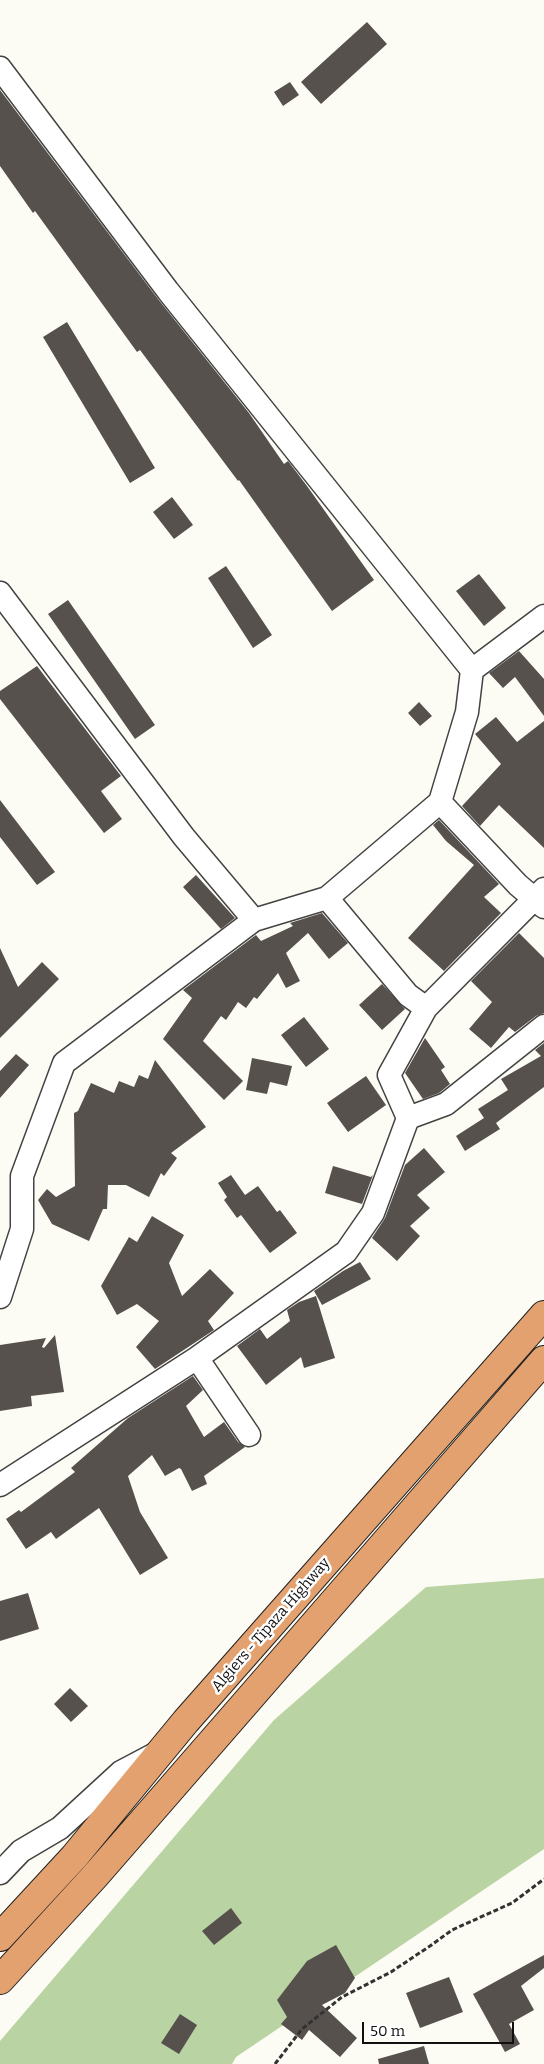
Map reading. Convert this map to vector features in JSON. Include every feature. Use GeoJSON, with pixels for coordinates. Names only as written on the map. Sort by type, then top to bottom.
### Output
{"type":"FeatureCollection","features":[{"type":"Feature","properties":{"kind":"highway","name":"Algiers - Tipaza Highway"},"geometry":{"type":"LineString","coordinates":[[0,1937],[74,1857],[160,1752],[544,1315]]}},
{"type":"Feature","properties":{"kind":"highway","name":"Algiers - Tipaza Highway"},"geometry":{"type":"LineString","coordinates":[[0,1980],[95,1876],[544,1360]]}},
{"type":"Feature","properties":{"kind":"street"},"geometry":{"type":"LineString","coordinates":[[0,68],[168,291],[472,670]]}},
{"type":"Feature","properties":{"kind":"street"},"geometry":{"type":"LineString","coordinates":[[0,593],[184,837],[254,920]]}},
{"type":"Feature","properties":{"kind":"street"},"geometry":{"type":"LineString","coordinates":[[0,1297],[22,1229],[22,1176],[64,1063],[254,920],[327,898],[440,802],[466,712],[472,670],[544,616]]}},
{"type":"Feature","properties":{"kind":"street"},"geometry":{"type":"LineString","coordinates":[[0,1485],[197,1358],[346,1252],[373,1213],[408,1118],[389,1075],[426,1008],[541,898],[518,885],[440,802]]}},
{"type":"Feature","properties":{"kind":"street"},"geometry":{"type":"LineString","coordinates":[[327,898],[408,995],[426,1008]]}},
{"type":"Feature","properties":{"kind":"street"},"geometry":{"type":"LineString","coordinates":[[408,1118],[446,1104],[544,1026]]}},
{"type":"Feature","properties":{"kind":"street"},"geometry":{"type":"LineString","coordinates":[[197,1358],[249,1435]]}},
{"type":"Feature","properties":{"kind":"street"},"geometry":{"type":"LineString","coordinates":[[0,1873],[21,1851],[60,1828],[121,1772],[160,1752]]}},
{"type":"Feature","properties":{"kind":"path"},"geometry":{"type":"LineString","coordinates":[[275,2064],[302,2029],[342,1997],[391,1972],[452,1930],[512,1903],[544,1879]]}},
{"type":"Feature","properties":{"kind":"green space"},"geometry":{"type":"Polygon","coordinates":[[[544,1578],[544,1849],[236,2057],[232,2064],[0,2064],[0,2041],[274,1720],[426,1587],[544,1578]]]}},
{"type":"Feature","properties":{"kind":"building"},"geometry":{"type":"Polygon","coordinates":[[[367,22],[387,44],[321,104],[301,82],[367,22]]]}},
{"type":"Feature","properties":{"kind":"building"},"geometry":{"type":"Polygon","coordinates":[[[290,82],[299,95],[283,106],[274,92],[290,82]]]}},
{"type":"Feature","properties":{"kind":"building"},"geometry":{"type":"Polygon","coordinates":[[[0,90],[158,299],[249,413],[284,464],[288,461],[374,580],[332,611],[239,480],[140,350],[137,352],[0,166],[0,90]]]}},
{"type":"Feature","properties":{"kind":"building"},"geometry":{"type":"Polygon","coordinates":[[[67,322],[155,468],[130,483],[43,337],[67,322]]]}},
{"type":"Feature","properties":{"kind":"building"},"geometry":{"type":"Polygon","coordinates":[[[172,497],[193,525],[174,539],[153,512],[172,497]]]}},
{"type":"Feature","properties":{"kind":"building"},"geometry":{"type":"Polygon","coordinates":[[[226,566],[272,635],[253,648],[208,578],[226,566]]]}},
{"type":"Feature","properties":{"kind":"building"},"geometry":{"type":"Polygon","coordinates":[[[479,574],[506,608],[484,626],[456,591],[479,574]]]}},
{"type":"Feature","properties":{"kind":"building"},"geometry":{"type":"Polygon","coordinates":[[[68,600],[155,725],[135,739],[48,614],[68,600]]]}},
{"type":"Feature","properties":{"kind":"building"},"geometry":{"type":"Polygon","coordinates":[[[519,651],[544,679],[544,716],[515,677],[503,688],[489,673],[519,651]]]}},
{"type":"Feature","properties":{"kind":"building"},"geometry":{"type":"Polygon","coordinates":[[[37,666],[121,776],[101,791],[122,819],[104,833],[0,699],[0,691],[37,666]]]}},
{"type":"Feature","properties":{"kind":"building"},"geometry":{"type":"Polygon","coordinates":[[[419,702],[432,716],[420,726],[408,713],[419,702]]]}},
{"type":"Feature","properties":{"kind":"building"},"geometry":{"type":"Polygon","coordinates":[[[496,717],[517,742],[544,721],[544,848],[499,805],[480,826],[462,806],[501,764],[475,734],[496,717]]]}},
{"type":"Feature","properties":{"kind":"building"},"geometry":{"type":"Polygon","coordinates":[[[0,800],[55,872],[37,885],[0,837],[0,800]]]}},
{"type":"Feature","properties":{"kind":"building"},"geometry":{"type":"Polygon","coordinates":[[[439,820],[499,884],[484,897],[501,913],[444,971],[408,938],[474,865],[446,841],[433,825],[439,820]]]}},
{"type":"Feature","properties":{"kind":"building"},"geometry":{"type":"Polygon","coordinates":[[[196,875],[235,918],[221,929],[183,887],[196,875]]]}},
{"type":"Feature","properties":{"kind":"building"},"geometry":{"type":"Polygon","coordinates":[[[322,913],[348,943],[329,959],[308,933],[286,953],[300,981],[286,988],[278,973],[257,999],[254,997],[246,1008],[238,1002],[226,1020],[221,1016],[203,1041],[243,1081],[224,1100],[163,1039],[192,998],[183,990],[256,935],[261,941],[293,926],[290,923],[322,913]]]}},
{"type":"Feature","properties":{"kind":"building"},"geometry":{"type":"Polygon","coordinates":[[[519,933],[544,958],[544,1013],[536,1016],[515,1032],[509,1027],[491,1048],[469,1029],[492,1002],[471,981],[519,933]]]}},
{"type":"Feature","properties":{"kind":"building"},"geometry":{"type":"Polygon","coordinates":[[[0,948],[18,987],[42,962],[59,979],[0,1038],[0,948]]]}},
{"type":"Feature","properties":{"kind":"building"},"geometry":{"type":"Polygon","coordinates":[[[382,984],[405,1009],[382,1030],[359,1005],[382,984]]]}},
{"type":"Feature","properties":{"kind":"building"},"geometry":{"type":"Polygon","coordinates":[[[304,1017],[329,1049],[306,1067],[281,1035],[304,1017]]]}},
{"type":"Feature","properties":{"kind":"building"},"geometry":{"type":"Polygon","coordinates":[[[425,1038],[445,1067],[441,1070],[450,1084],[439,1093],[423,1099],[405,1073],[425,1038]]]}},
{"type":"Feature","properties":{"kind":"building"},"geometry":{"type":"Polygon","coordinates":[[[544,1043],[544,1087],[496,1123],[500,1129],[465,1151],[456,1136],[484,1118],[478,1109],[508,1090],[501,1079],[541,1056],[535,1050],[544,1043]]]}},
{"type":"Feature","properties":{"kind":"building"},"geometry":{"type":"Polygon","coordinates":[[[16,1054],[29,1065],[0,1098],[0,1071],[16,1054]]]}},
{"type":"Feature","properties":{"kind":"building"},"geometry":{"type":"Polygon","coordinates":[[[252,1058],[292,1066],[287,1086],[270,1082],[267,1094],[246,1090],[252,1058]]]}},
{"type":"Feature","properties":{"kind":"building"},"geometry":{"type":"Polygon","coordinates":[[[155,1060],[206,1127],[171,1153],[177,1158],[164,1176],[161,1173],[149,1197],[126,1185],[108,1185],[107,1209],[103,1209],[89,1241],[52,1224],[38,1200],[47,1189],[56,1197],[75,1186],[74,1113],[78,1111],[91,1083],[114,1093],[119,1081],[134,1087],[139,1075],[148,1079],[155,1060]]]}},
{"type":"Feature","properties":{"kind":"building"},"geometry":{"type":"Polygon","coordinates":[[[366,1076],[386,1105],[348,1132],[327,1103],[366,1076]]]}},
{"type":"Feature","properties":{"kind":"building"},"geometry":{"type":"Polygon","coordinates":[[[424,1148],[445,1172],[417,1195],[430,1208],[410,1226],[420,1236],[397,1261],[372,1238],[385,1218],[405,1165],[424,1148]]]}},
{"type":"Feature","properties":{"kind":"building"},"geometry":{"type":"Polygon","coordinates":[[[333,1166],[371,1177],[373,1175],[362,1204],[325,1193],[333,1166]]]}},
{"type":"Feature","properties":{"kind":"building"},"geometry":{"type":"Polygon","coordinates":[[[231,1175],[245,1195],[258,1186],[277,1212],[280,1210],[297,1233],[270,1253],[241,1215],[237,1218],[224,1200],[227,1197],[218,1183],[231,1175]]]}},
{"type":"Feature","properties":{"kind":"building"},"geometry":{"type":"Polygon","coordinates":[[[152,1216],[184,1235],[169,1263],[182,1296],[210,1269],[234,1293],[208,1321],[214,1330],[155,1369],[136,1347],[159,1321],[137,1304],[117,1315],[101,1286],[129,1237],[137,1242],[152,1216]]]}},
{"type":"Feature","properties":{"kind":"building"},"geometry":{"type":"Polygon","coordinates":[[[360,1262],[371,1279],[322,1305],[314,1291],[360,1262]]]}},
{"type":"Feature","properties":{"kind":"building"},"geometry":{"type":"Polygon","coordinates":[[[316,1296],[335,1358],[304,1368],[301,1357],[266,1385],[237,1346],[260,1329],[267,1339],[290,1321],[287,1310],[299,1302],[316,1296]]]}},
{"type":"Feature","properties":{"kind":"building"},"geometry":{"type":"Polygon","coordinates":[[[55,1335],[64,1392],[31,1396],[32,1406],[0,1411],[0,1345],[46,1338],[42,1347],[44,1348],[55,1335]]]}},
{"type":"Feature","properties":{"kind":"building"},"geometry":{"type":"Polygon","coordinates":[[[193,1376],[203,1390],[186,1406],[204,1437],[224,1422],[238,1442],[245,1447],[204,1476],[207,1484],[192,1491],[181,1469],[179,1468],[165,1476],[152,1455],[128,1476],[140,1512],[168,1558],[140,1575],[99,1508],[56,1539],[51,1532],[26,1549],[6,1519],[19,1510],[21,1512],[75,1472],[71,1468],[128,1418],[193,1376]]]}},
{"type":"Feature","properties":{"kind":"building"},"geometry":{"type":"Polygon","coordinates":[[[28,1593],[39,1629],[0,1641],[0,1601],[28,1593]]]}},
{"type":"Feature","properties":{"kind":"building"},"geometry":{"type":"Polygon","coordinates":[[[70,1688],[88,1706],[71,1722],[54,1704],[70,1688]]]}},
{"type":"Feature","properties":{"kind":"building"},"geometry":{"type":"Polygon","coordinates":[[[231,1908],[242,1923],[214,1945],[202,1931],[231,1908]]]}},
{"type":"Feature","properties":{"kind":"building"},"geometry":{"type":"Polygon","coordinates":[[[336,1945],[355,1978],[345,1993],[322,2005],[357,2038],[340,2057],[309,2030],[302,2040],[281,2024],[287,2017],[277,2000],[307,1961],[336,1945]]]}},
{"type":"Feature","properties":{"kind":"building"},"geometry":{"type":"Polygon","coordinates":[[[544,1955],[544,1968],[521,1986],[534,2010],[509,2024],[520,2044],[505,2052],[473,1994],[544,1955]]]}},
{"type":"Feature","properties":{"kind":"building"},"geometry":{"type":"Polygon","coordinates":[[[449,1977],[463,2012],[420,2028],[406,1993],[449,1977]]]}},
{"type":"Feature","properties":{"kind":"building"},"geometry":{"type":"Polygon","coordinates":[[[180,2014],[197,2025],[179,2054],[161,2043],[180,2014]]]}},
{"type":"Feature","properties":{"kind":"building"},"geometry":{"type":"Polygon","coordinates":[[[424,2046],[429,2064],[379,2064],[378,2059],[424,2046]]]}}]}
